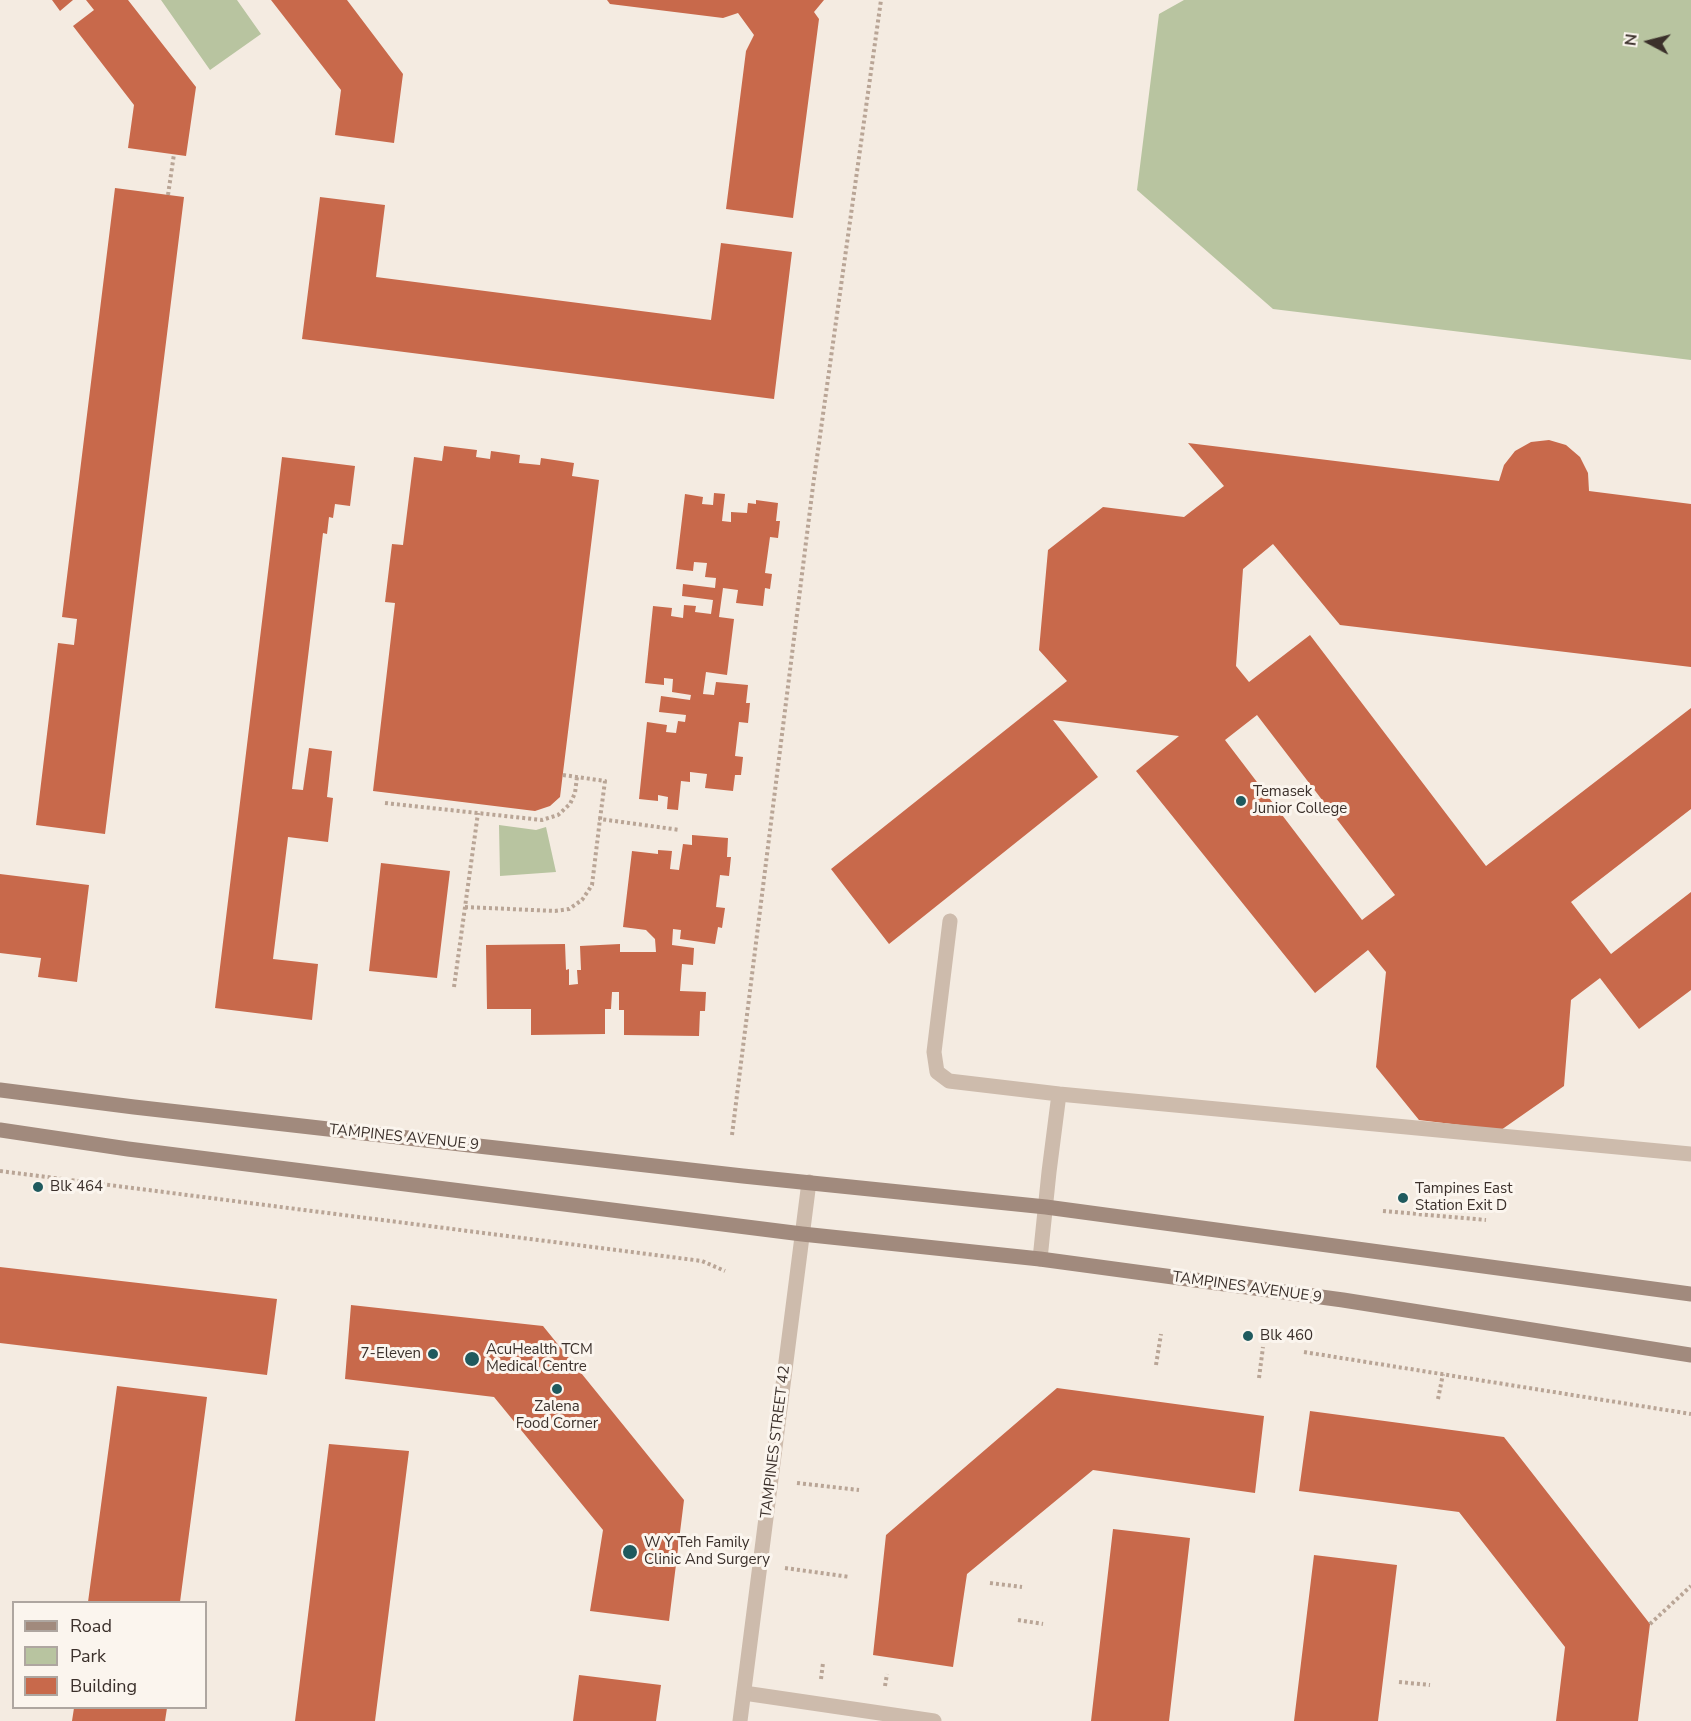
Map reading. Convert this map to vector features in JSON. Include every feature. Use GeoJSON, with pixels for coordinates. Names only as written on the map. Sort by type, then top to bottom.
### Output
{"type":"FeatureCollection","features":[{"type":"Feature","properties":{"kind":"main road","name":"TAMPINES AVENUE 9"},"geometry":{"type":"LineString","coordinates":[[0,1090],[168,1111],[1046,1207],[1691,1294]]}},
{"type":"Feature","properties":{"kind":"main road","name":"TAMPINES AVENUE 9"},"geometry":{"type":"LineString","coordinates":[[0,1130],[128,1149],[802,1234],[1040,1259],[1343,1300],[1691,1355]]}},
{"type":"Feature","properties":{"kind":"street"},"geometry":{"type":"LineString","coordinates":[[950,921],[934,1052],[937,1072],[950,1081],[1059,1094],[1691,1154]]}},
{"type":"Feature","properties":{"kind":"street"},"geometry":{"type":"LineString","coordinates":[[1040,1259],[1059,1094]]}},
{"type":"Feature","properties":{"kind":"street"},"geometry":{"type":"LineString","coordinates":[[802,1234],[809,1182]]}},
{"type":"Feature","properties":{"kind":"street","name":"TAMPINES STREET 42"},"geometry":{"type":"LineString","coordinates":[[740,1721],[802,1234]]}},
{"type":"Feature","properties":{"kind":"street"},"geometry":{"type":"LineString","coordinates":[[744,1693],[934,1721]]}},
{"type":"Feature","properties":{"kind":"path"},"geometry":{"type":"LineString","coordinates":[[732,1135],[813,486],[881,0]]}},
{"type":"Feature","properties":{"kind":"path"},"geometry":{"type":"LineString","coordinates":[[168,195],[174,154]]}},
{"type":"Feature","properties":{"kind":"path"},"geometry":{"type":"LineString","coordinates":[[465,907],[555,911],[569,909],[582,900],[592,885],[605,781],[562,775]]}},
{"type":"Feature","properties":{"kind":"path"},"geometry":{"type":"LineString","coordinates":[[385,803],[543,820],[558,815],[570,804],[575,793],[577,777]]}},
{"type":"Feature","properties":{"kind":"path"},"geometry":{"type":"LineString","coordinates":[[454,987],[478,813]]}},
{"type":"Feature","properties":{"kind":"path"},"geometry":{"type":"LineString","coordinates":[[600,819],[680,830]]}},
{"type":"Feature","properties":{"kind":"path"},"geometry":{"type":"LineString","coordinates":[[0,1171],[702,1261],[725,1271]]}},
{"type":"Feature","properties":{"kind":"path"},"geometry":{"type":"LineString","coordinates":[[1383,1211],[1486,1220]]}},
{"type":"Feature","properties":{"kind":"path"},"geometry":{"type":"LineString","coordinates":[[1156,1365],[1161,1334]]}},
{"type":"Feature","properties":{"kind":"path"},"geometry":{"type":"LineString","coordinates":[[1259,1378],[1263,1347]]}},
{"type":"Feature","properties":{"kind":"path"},"geometry":{"type":"LineString","coordinates":[[1304,1352],[1691,1414]]}},
{"type":"Feature","properties":{"kind":"path"},"geometry":{"type":"LineString","coordinates":[[1438,1399],[1443,1374]]}},
{"type":"Feature","properties":{"kind":"path"},"geometry":{"type":"LineString","coordinates":[[822,1486],[859,1490]]}},
{"type":"Feature","properties":{"kind":"path"},"geometry":{"type":"LineString","coordinates":[[812,1572],[850,1577]]}},
{"type":"Feature","properties":{"kind":"path"},"geometry":{"type":"LineString","coordinates":[[990,1583],[1022,1587]]}},
{"type":"Feature","properties":{"kind":"path"},"geometry":{"type":"LineString","coordinates":[[1650,1624],[1691,1586]]}},
{"type":"Feature","properties":{"kind":"path"},"geometry":{"type":"LineString","coordinates":[[1018,1620],[1043,1624]]}},
{"type":"Feature","properties":{"kind":"path"},"geometry":{"type":"LineString","coordinates":[[821,1680],[823,1663]]}},
{"type":"Feature","properties":{"kind":"path"},"geometry":{"type":"LineString","coordinates":[[885,1690],[887,1674]]}},
{"type":"Feature","properties":{"kind":"path"},"geometry":{"type":"LineString","coordinates":[[1399,1682],[1430,1685]]}},
{"type":"Feature","properties":{"kind":"green space"},"geometry":{"type":"Polygon","coordinates":[[[161,0],[237,0],[261,34],[210,70],[161,0]]]}},
{"type":"Feature","properties":{"kind":"green space"},"geometry":{"type":"Polygon","coordinates":[[[1184,0],[1691,0],[1691,360],[1273,309],[1137,190],[1159,14],[1184,0]]]}},
{"type":"Feature","properties":{"kind":"green space"},"geometry":{"type":"Polygon","coordinates":[[[499,825],[536,830],[546,827],[556,872],[500,876],[499,825]]]}},
{"type":"Feature","properties":{"kind":"building"},"geometry":{"type":"Polygon","coordinates":[[[52,0],[73,0],[60,11],[52,0]]]}},
{"type":"Feature","properties":{"kind":"building"},"geometry":{"type":"Polygon","coordinates":[[[86,0],[128,0],[196,87],[186,156],[128,148],[134,105],[73,26],[94,10],[86,0]]]}},
{"type":"Feature","properties":{"kind":"building"},"geometry":{"type":"Polygon","coordinates":[[[271,0],[347,0],[403,74],[394,143],[335,135],[341,90],[271,0]]]}},
{"type":"Feature","properties":{"kind":"building"},"geometry":{"type":"Polygon","coordinates":[[[607,0],[824,0],[814,12],[819,19],[793,218],[726,209],[746,51],[754,35],[738,13],[723,18],[610,4],[607,0]]]}},
{"type":"Feature","properties":{"kind":"building"},"geometry":{"type":"Polygon","coordinates":[[[115,188],[184,197],[105,834],[36,825],[58,643],[74,645],[77,619],[62,617],[115,188]]]}},
{"type":"Feature","properties":{"kind":"building"},"geometry":{"type":"Polygon","coordinates":[[[320,197],[385,205],[376,277],[711,320],[721,243],[792,252],[774,399],[302,339],[320,197]]]}},
{"type":"Feature","properties":{"kind":"building"},"geometry":{"type":"Polygon","coordinates":[[[1549,440],[1566,445],[1580,457],[1588,473],[1589,491],[1691,504],[1691,667],[1340,625],[1273,544],[1243,569],[1236,666],[1249,682],[1310,635],[1486,866],[1691,708],[1691,809],[1571,902],[1611,954],[1691,892],[1691,990],[1639,1029],[1600,978],[1571,1000],[1564,1086],[1501,1130],[1419,1120],[1376,1067],[1386,972],[1368,950],[1315,993],[1136,771],[1179,736],[1053,720],[1098,777],[889,944],[831,869],[1067,681],[1039,650],[1048,550],[1103,507],[1184,517],[1224,486],[1188,443],[1499,481],[1504,465],[1515,451],[1531,442],[1549,440]],[[1257,715],[1225,740],[1362,920],[1395,895],[1257,715]]]}},
{"type":"Feature","properties":{"kind":"building"},"geometry":{"type":"Polygon","coordinates":[[[444,446],[477,450],[476,457],[490,459],[491,451],[520,455],[519,463],[540,465],[541,458],[574,463],[572,476],[599,480],[560,797],[550,806],[535,811],[373,791],[395,603],[385,602],[392,544],[403,545],[414,457],[442,461],[444,446]]]}},
{"type":"Feature","properties":{"kind":"building"},"geometry":{"type":"Polygon","coordinates":[[[282,457],[355,466],[350,506],[335,504],[333,518],[329,517],[327,534],[323,533],[292,789],[303,790],[309,748],[332,751],[327,797],[333,798],[328,842],[288,837],[273,959],[318,964],[312,1020],[215,1008],[282,457]]]}},
{"type":"Feature","properties":{"kind":"building"},"geometry":{"type":"Polygon","coordinates":[[[714,493],[725,494],[722,521],[731,522],[731,512],[747,513],[748,503],[756,504],[756,500],[778,503],[776,521],[780,521],[778,538],[770,537],[765,573],[772,574],[770,589],[765,588],[763,606],[736,603],[738,590],[723,588],[719,617],[734,619],[727,675],[706,672],[703,694],[714,695],[716,682],[748,685],[746,703],[750,703],[748,723],[739,722],[735,756],[743,757],[741,775],[735,775],[733,791],[705,788],[707,774],[690,772],[690,782],[681,781],[678,810],[667,809],[668,797],[658,795],[658,801],[639,799],[647,722],[667,725],[666,732],[676,733],[678,721],[685,722],[686,715],[659,712],[661,696],[690,700],[691,695],[672,692],[673,679],[664,678],[664,685],[645,683],[653,606],[672,608],[671,616],[683,618],[684,605],[696,606],[695,612],[711,614],[713,600],[682,596],[683,584],[715,588],[716,578],[705,577],[707,563],[694,562],[693,571],[676,569],[685,494],[703,497],[702,504],[713,505],[714,493]]]}},
{"type":"Feature","properties":{"kind":"building"},"geometry":{"type":"Polygon","coordinates":[[[692,835],[728,838],[727,857],[731,857],[729,876],[720,875],[716,907],[725,908],[722,928],[718,927],[715,944],[680,939],[681,930],[673,929],[672,945],[694,948],[693,965],[682,964],[680,991],[706,992],[705,1011],[700,1011],[699,1036],[624,1035],[624,1010],[619,1010],[619,992],[612,992],[611,1009],[605,1009],[605,1034],[531,1035],[531,1009],[487,1009],[486,945],[565,944],[569,985],[578,984],[577,970],[581,970],[580,946],[620,944],[620,952],[656,952],[655,939],[646,930],[623,927],[632,851],[658,854],[658,850],[672,851],[670,869],[679,870],[683,844],[692,845],[692,835]]]}},
{"type":"Feature","properties":{"kind":"building"},"geometry":{"type":"Polygon","coordinates":[[[381,863],[450,871],[437,978],[369,971],[381,863]]]}},
{"type":"Feature","properties":{"kind":"building"},"geometry":{"type":"Polygon","coordinates":[[[0,874],[89,885],[77,982],[38,977],[41,958],[0,953],[0,874]]]}},
{"type":"Feature","properties":{"kind":"building"},"geometry":{"type":"Polygon","coordinates":[[[0,1267],[277,1299],[267,1375],[0,1343],[0,1267]]]}},
{"type":"Feature","properties":{"kind":"building"},"geometry":{"type":"Polygon","coordinates":[[[351,1305],[543,1326],[684,1500],[669,1621],[590,1611],[603,1530],[494,1397],[345,1379],[351,1305]]]}},
{"type":"Feature","properties":{"kind":"building"},"geometry":{"type":"Polygon","coordinates":[[[117,1386],[207,1397],[180,1601],[88,1601],[117,1386]]]}},
{"type":"Feature","properties":{"kind":"building"},"geometry":{"type":"Polygon","coordinates":[[[1057,1388],[1264,1416],[1255,1493],[1093,1470],[967,1574],[953,1667],[873,1655],[886,1535],[1057,1388]]]}},
{"type":"Feature","properties":{"kind":"building"},"geometry":{"type":"Polygon","coordinates":[[[1310,1411],[1504,1437],[1650,1624],[1638,1721],[1556,1721],[1565,1647],[1459,1512],[1299,1491],[1310,1411]]]}},
{"type":"Feature","properties":{"kind":"building"},"geometry":{"type":"Polygon","coordinates":[[[329,1444],[409,1451],[375,1721],[295,1721],[329,1444]]]}},
{"type":"Feature","properties":{"kind":"building"},"geometry":{"type":"Polygon","coordinates":[[[1113,1529],[1190,1538],[1169,1721],[1091,1721],[1113,1529]]]}},
{"type":"Feature","properties":{"kind":"building"},"geometry":{"type":"Polygon","coordinates":[[[1314,1555],[1397,1565],[1378,1721],[1294,1721],[1314,1555]]]}},
{"type":"Feature","properties":{"kind":"building"},"geometry":{"type":"Polygon","coordinates":[[[579,1675],[661,1685],[656,1721],[573,1721],[579,1675]]]}},
{"type":"Feature","properties":{"kind":"building"},"geometry":{"type":"Polygon","coordinates":[[[74,1709],[167,1709],[165,1721],[72,1721],[74,1709]]]}},
{"type":"Feature","properties":{"kind":"place","name":"Temasek Junior College"},"geometry":{"type":"Point","coordinates":[1241,801]}},
{"type":"Feature","properties":{"kind":"place","name":"Blk 464"},"geometry":{"type":"Point","coordinates":[38,1187]}},
{"type":"Feature","properties":{"kind":"place","name":"Tampines East Station Exit D"},"geometry":{"type":"Point","coordinates":[1403,1198]}},
{"type":"Feature","properties":{"kind":"place","name":"Blk 460"},"geometry":{"type":"Point","coordinates":[1248,1336]}},
{"type":"Feature","properties":{"kind":"place","name":"7-Eleven"},"geometry":{"type":"Point","coordinates":[433,1354]}},
{"type":"Feature","properties":{"kind":"place","name":"AcuHealth TCM Medical Centre"},"geometry":{"type":"Point","coordinates":[472,1359]}},
{"type":"Feature","properties":{"kind":"place","name":"Zalena Food Corner"},"geometry":{"type":"Point","coordinates":[557,1389]}},
{"type":"Feature","properties":{"kind":"place","name":"W Y Teh Family Clinic And Surgery"},"geometry":{"type":"Point","coordinates":[630,1552]}}]}
